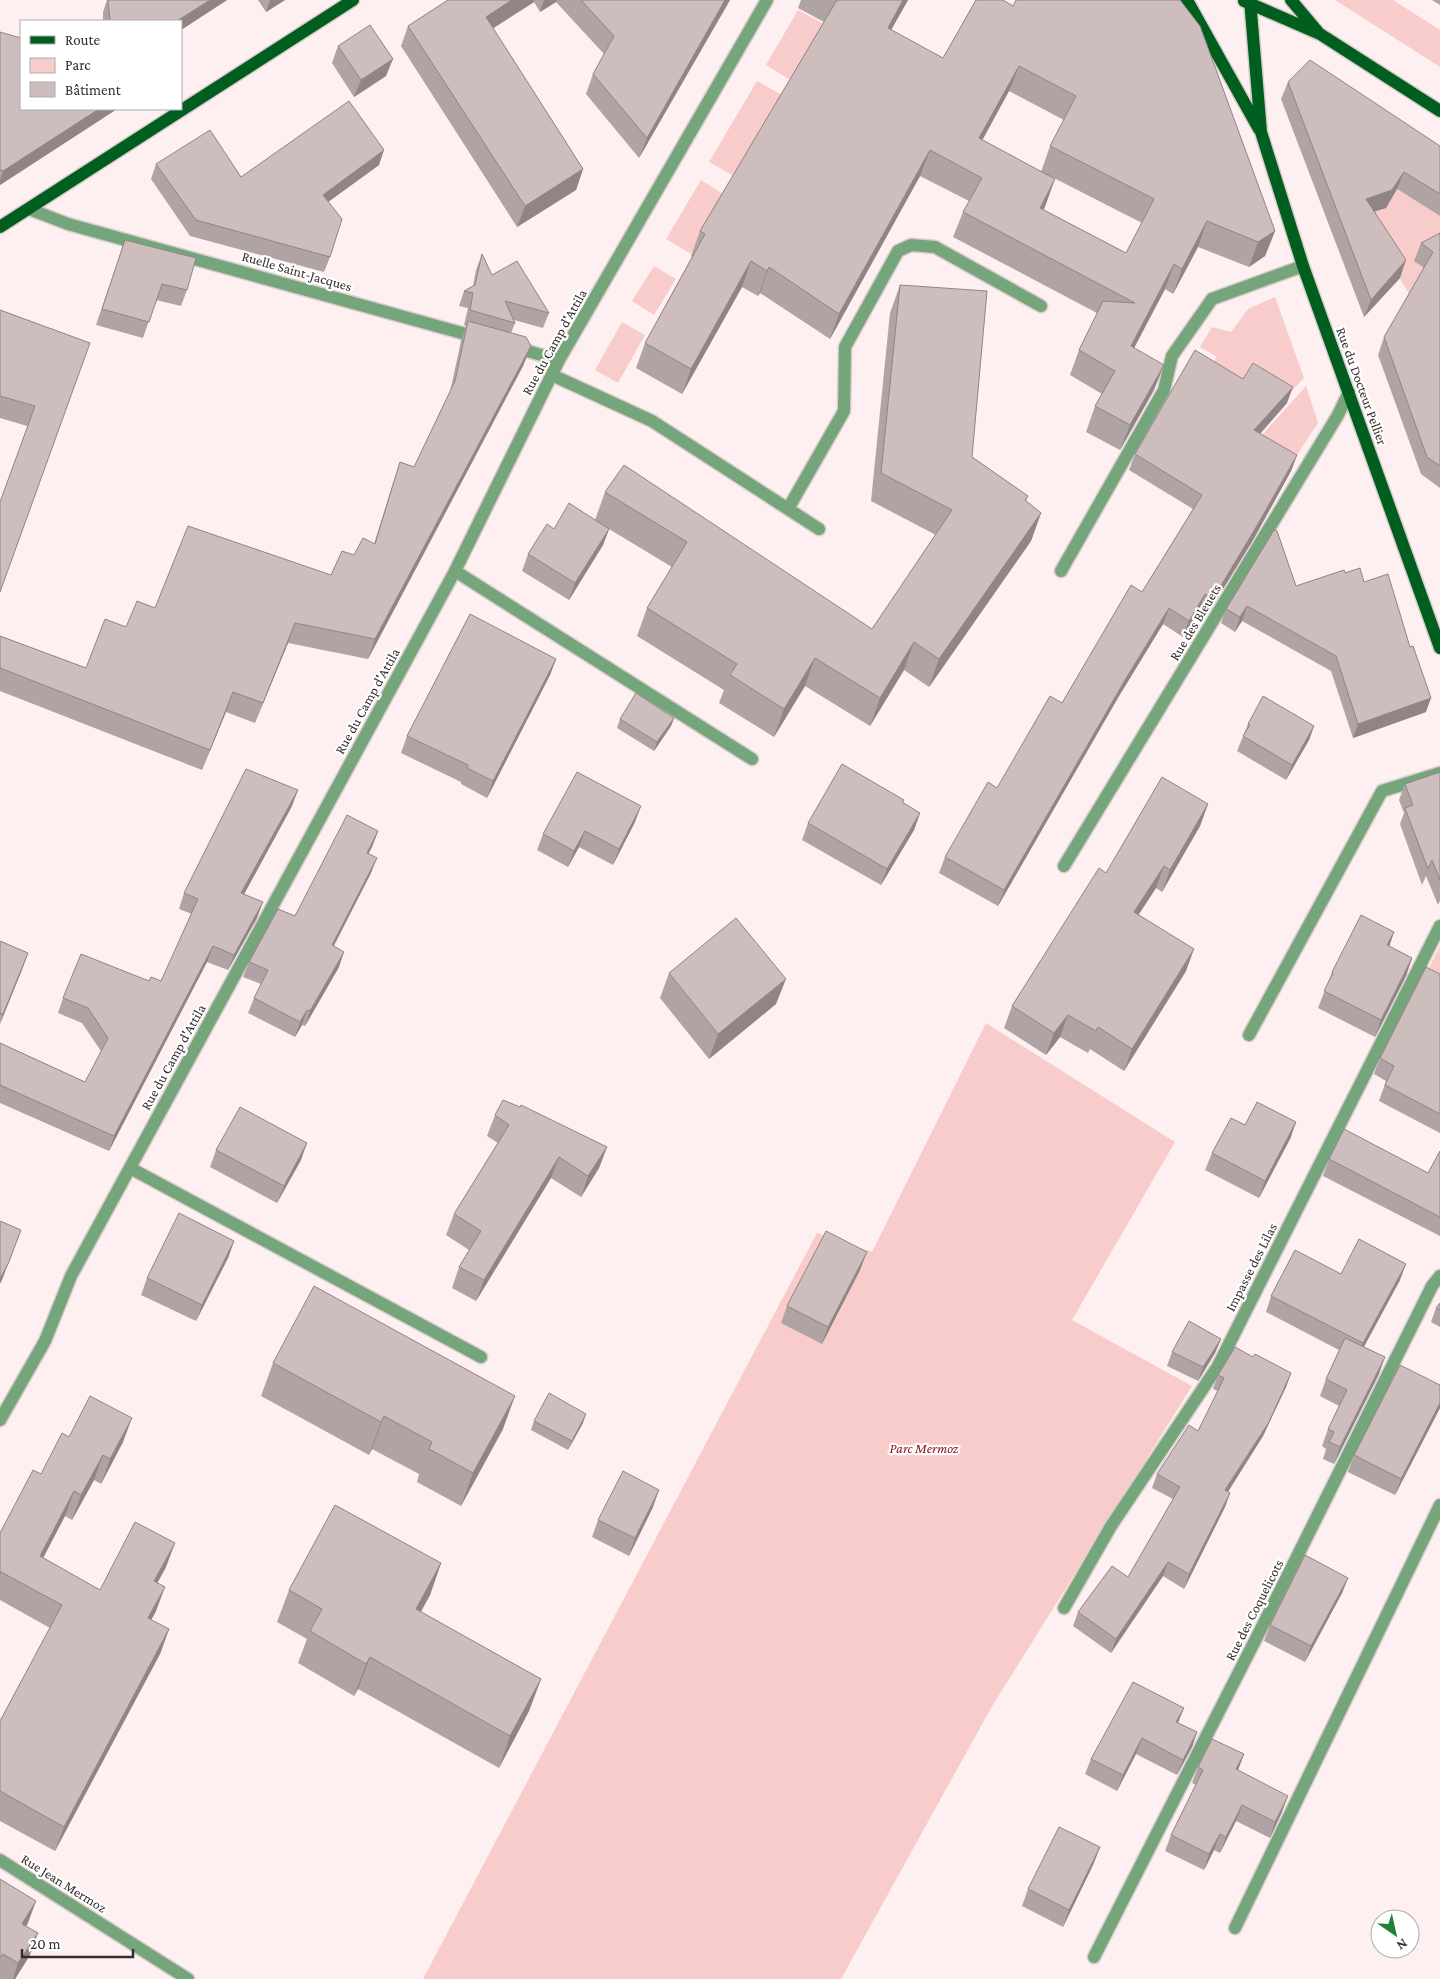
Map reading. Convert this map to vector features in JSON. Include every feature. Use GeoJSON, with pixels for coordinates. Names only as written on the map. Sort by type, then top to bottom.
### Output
{"type":"FeatureCollection","features":[{"type":"Feature","properties":{"kind":"main road","name":"Rue du Docteur Pellier"},"geometry":{"type":"LineString","coordinates":[[1187,0],[1261,132]]}},
{"type":"Feature","properties":{"kind":"main road"},"geometry":{"type":"LineString","coordinates":[[1291,0],[1320,34]]}},
{"type":"Feature","properties":{"kind":"main road"},"geometry":{"type":"LineString","coordinates":[[182,109],[348,1]]}},
{"type":"Feature","properties":{"kind":"main road","name":"Rue du Docteur Pellier"},"geometry":{"type":"LineString","coordinates":[[1247,2],[1261,132],[1303,266],[1440,648]]}},
{"type":"Feature","properties":{"kind":"main road"},"geometry":{"type":"LineString","coordinates":[[1247,2],[1320,34],[1440,111]]}},
{"type":"Feature","properties":{"kind":"main road"},"geometry":{"type":"LineString","coordinates":[[0,227],[180,110]]}},
{"type":"Feature","properties":{"kind":"street","name":"Rue du Camp d'Attila"},"geometry":{"type":"LineString","coordinates":[[0,1420],[45,1340],[71,1276],[455,571],[559,360],[767,0]]}},
{"type":"Feature","properties":{"kind":"street","name":"Ruelle Saint-Jacques"},"geometry":{"type":"LineString","coordinates":[[28,209],[68,224],[559,360]]}},
{"type":"Feature","properties":{"kind":"street"},"geometry":{"type":"LineString","coordinates":[[788,509],[844,411],[845,347],[898,252],[911,245],[935,247],[1041,306]]}},
{"type":"Feature","properties":{"kind":"street"},"geometry":{"type":"LineString","coordinates":[[1061,571],[1164,390],[1172,356],[1212,299],[1303,266]]}},
{"type":"Feature","properties":{"kind":"street"},"geometry":{"type":"LineString","coordinates":[[552,375],[652,421],[819,529]]}},
{"type":"Feature","properties":{"kind":"street","name":"Rue des Bleuets"},"geometry":{"type":"LineString","coordinates":[[1064,866],[1338,415],[1349,392]]}},
{"type":"Feature","properties":{"kind":"street"},"geometry":{"type":"LineString","coordinates":[[455,571],[752,759]]}},
{"type":"Feature","properties":{"kind":"street"},"geometry":{"type":"LineString","coordinates":[[1249,1035],[1382,791],[1440,772]]}},
{"type":"Feature","properties":{"kind":"street","name":"Impasse des Lilas"},"geometry":{"type":"LineString","coordinates":[[1064,1608],[1111,1526],[1218,1366],[1440,926]]}},
{"type":"Feature","properties":{"kind":"street"},"geometry":{"type":"LineString","coordinates":[[130,1168],[481,1357]]}},
{"type":"Feature","properties":{"kind":"street","name":"Rue des Coquelicots"},"geometry":{"type":"LineString","coordinates":[[1094,1957],[1264,1623],[1432,1286],[1440,1276]]}},
{"type":"Feature","properties":{"kind":"street"},"geometry":{"type":"LineString","coordinates":[[1235,1928],[1440,1505]]}},
{"type":"Feature","properties":{"kind":"street","name":"Rue Jean Mermoz"},"geometry":{"type":"LineString","coordinates":[[0,1860],[188,1979]]}},
{"type":"Feature","properties":{"kind":"green space"},"geometry":{"type":"Polygon","coordinates":[[[1335,0],[1393,0],[1440,30],[1440,67],[1335,0]]]}},
{"type":"Feature","properties":{"kind":"green space"},"geometry":{"type":"Polygon","coordinates":[[[798,10],[826,25],[792,81],[766,65],[798,10]]]}},
{"type":"Feature","properties":{"kind":"green space"},"geometry":{"type":"Polygon","coordinates":[[[757,81],[784,96],[737,178],[709,162],[757,81]]]}},
{"type":"Feature","properties":{"kind":"green space"},"geometry":{"type":"Polygon","coordinates":[[[701,180],[726,196],[691,254],[666,239],[701,180]]]}},
{"type":"Feature","properties":{"kind":"green space"},"geometry":{"type":"Polygon","coordinates":[[[1397,189],[1440,216],[1440,247],[1430,327],[1395,271],[1357,217],[1386,208],[1397,189]]]}},
{"type":"Feature","properties":{"kind":"green space"},"geometry":{"type":"Polygon","coordinates":[[[654,266],[676,279],[654,315],[632,301],[654,266]]]}},
{"type":"Feature","properties":{"kind":"green space"},"geometry":{"type":"Polygon","coordinates":[[[1275,297],[1304,378],[1284,399],[1235,391],[1205,373],[1217,357],[1200,347],[1212,327],[1231,332],[1248,309],[1275,297]]]}},
{"type":"Feature","properties":{"kind":"green space"},"geometry":{"type":"Polygon","coordinates":[[[622,322],[645,335],[618,383],[595,370],[622,322]]]}},
{"type":"Feature","properties":{"kind":"green space"},"geometry":{"type":"Polygon","coordinates":[[[1306,386],[1318,423],[1289,467],[1252,446],[1306,386]]]}},
{"type":"Feature","properties":{"kind":"green space"},"geometry":{"type":"Polygon","coordinates":[[[1440,946],[1440,994],[1421,984],[1440,946]]]}},
{"type":"Feature","properties":{"kind":"green space","name":"Parc Mermoz"},"geometry":{"type":"Polygon","coordinates":[[[986,1023],[1175,1142],[1072,1320],[1192,1386],[991,1708],[841,1979],[423,1979],[817,1233],[872,1252],[986,1023]]]}},
{"type":"Feature","properties":{"kind":"building"},"geometry":{"type":"Polygon","coordinates":[[[108,0],[210,0],[179,20],[110,20],[108,0]]]}},
{"type":"Feature","properties":{"kind":"building"},"geometry":{"type":"Polygon","coordinates":[[[448,0],[512,0],[486,17],[583,169],[525,206],[408,26],[448,0]]]}},
{"type":"Feature","properties":{"kind":"building"},"geometry":{"type":"Polygon","coordinates":[[[581,0],[725,0],[647,138],[593,74],[614,36],[581,0]]]}},
{"type":"Feature","properties":{"kind":"building"},"geometry":{"type":"Polygon","coordinates":[[[837,0],[903,0],[888,28],[943,58],[976,0],[1003,0],[1013,6],[1016,0],[1180,0],[1200,26],[1275,231],[1258,242],[1207,221],[1182,269],[1174,264],[1131,346],[1164,365],[1130,425],[1095,406],[1115,371],[1079,350],[1103,301],[1135,303],[963,212],[982,178],[930,150],[839,314],[769,267],[767,271],[751,261],[691,369],[645,343],[705,234],[700,231],[837,0]],[[1019,66],[979,138],[1055,179],[1040,208],[1126,253],[1154,199],[1050,146],[1076,96],[1019,66]]]}},
{"type":"Feature","properties":{"kind":"building"},"geometry":{"type":"Polygon","coordinates":[[[370,25],[393,59],[361,80],[338,46],[370,25]]]}},
{"type":"Feature","properties":{"kind":"building"},"geometry":{"type":"Polygon","coordinates":[[[0,32],[20,38],[20,110],[97,110],[3,171],[0,170],[0,32]]]}},
{"type":"Feature","properties":{"kind":"building"},"geometry":{"type":"Polygon","coordinates":[[[1310,60],[1440,146],[1440,194],[1404,172],[1392,190],[1366,199],[1406,260],[1371,300],[1288,82],[1310,60]]]}},
{"type":"Feature","properties":{"kind":"building"},"geometry":{"type":"Polygon","coordinates":[[[349,101],[384,150],[323,195],[342,219],[330,257],[196,220],[156,164],[210,130],[241,177],[349,101]]]}},
{"type":"Feature","properties":{"kind":"building"},"geometry":{"type":"Polygon","coordinates":[[[1440,233],[1440,466],[1427,457],[1384,337],[1433,252],[1421,243],[1440,233]]]}},
{"type":"Feature","properties":{"kind":"building"},"geometry":{"type":"Polygon","coordinates":[[[125,240],[196,258],[187,290],[162,284],[149,322],[102,309],[125,240]]]}},
{"type":"Feature","properties":{"kind":"building"},"geometry":{"type":"Polygon","coordinates":[[[482,254],[492,275],[517,261],[549,313],[505,301],[515,323],[470,310],[473,293],[464,291],[475,285],[482,254]]]}},
{"type":"Feature","properties":{"kind":"building"},"geometry":{"type":"Polygon","coordinates":[[[900,285],[987,291],[972,457],[1028,496],[1025,500],[1041,513],[939,659],[914,642],[880,698],[815,658],[784,709],[730,675],[737,664],[647,608],[687,542],[605,492],[624,465],[872,629],[952,510],[881,473],[900,285]]]}},
{"type":"Feature","properties":{"kind":"building"},"geometry":{"type":"Polygon","coordinates":[[[0,310],[90,343],[0,592],[0,502],[35,406],[0,396],[0,310]]]}},
{"type":"Feature","properties":{"kind":"building"},"geometry":{"type":"Polygon","coordinates":[[[468,321],[526,337],[531,346],[375,639],[295,623],[263,703],[233,692],[210,750],[0,668],[0,636],[86,668],[105,619],[126,627],[137,601],[155,608],[188,526],[331,575],[342,551],[354,555],[363,538],[375,544],[400,462],[414,467],[455,381],[468,321]]]}},
{"type":"Feature","properties":{"kind":"building"},"geometry":{"type":"Polygon","coordinates":[[[1195,350],[1243,379],[1253,363],[1293,387],[1254,430],[1297,455],[1213,599],[1205,594],[1189,621],[1169,608],[1125,680],[1004,890],[945,857],[988,782],[997,788],[1050,696],[1062,703],[1131,585],[1142,592],[1202,495],[1135,454],[1195,350]]]}},
{"type":"Feature","properties":{"kind":"building"},"geometry":{"type":"Polygon","coordinates":[[[569,503],[609,529],[575,583],[528,554],[547,524],[554,529],[569,503]]]}},
{"type":"Feature","properties":{"kind":"building"},"geometry":{"type":"Polygon","coordinates":[[[1274,530],[1277,531],[1296,586],[1344,570],[1345,573],[1360,568],[1364,582],[1388,574],[1410,647],[1413,646],[1431,698],[1358,724],[1336,656],[1247,606],[1240,617],[1226,609],[1274,530]]]}},
{"type":"Feature","properties":{"kind":"building"},"geometry":{"type":"Polygon","coordinates":[[[470,614],[556,659],[493,781],[467,768],[468,765],[407,736],[470,614]]]}},
{"type":"Feature","properties":{"kind":"building"},"geometry":{"type":"Polygon","coordinates":[[[636,693],[674,718],[657,742],[620,719],[636,693]]]}},
{"type":"Feature","properties":{"kind":"building"},"geometry":{"type":"Polygon","coordinates":[[[1263,696],[1314,726],[1292,765],[1243,736],[1263,696]]]}},
{"type":"Feature","properties":{"kind":"building"},"geometry":{"type":"Polygon","coordinates":[[[842,764],[904,800],[902,802],[920,813],[887,869],[808,823],[842,764]]]}},
{"type":"Feature","properties":{"kind":"building"},"geometry":{"type":"Polygon","coordinates":[[[246,769],[298,790],[241,893],[263,902],[234,955],[213,946],[114,1136],[0,1085],[0,1043],[85,1082],[108,1038],[88,1008],[63,998],[81,954],[149,981],[151,977],[161,981],[198,899],[184,893],[246,769]]]}},
{"type":"Feature","properties":{"kind":"building"},"geometry":{"type":"Polygon","coordinates":[[[577,772],[641,806],[619,849],[585,831],[574,851],[543,834],[577,772]]]}},
{"type":"Feature","properties":{"kind":"building"},"geometry":{"type":"Polygon","coordinates":[[[1440,772],[1440,880],[1432,860],[1428,869],[1405,808],[1413,805],[1405,784],[1440,772]]]}},
{"type":"Feature","properties":{"kind":"building"},"geometry":{"type":"Polygon","coordinates":[[[1162,777],[1208,804],[1170,870],[1164,866],[1134,912],[1194,949],[1132,1049],[1098,1027],[1096,1031],[1068,1015],[1054,1033],[1012,1006],[1099,868],[1106,873],[1162,777]]]}},
{"type":"Feature","properties":{"kind":"building"},"geometry":{"type":"Polygon","coordinates":[[[347,815],[378,831],[367,853],[377,858],[332,945],[344,952],[310,1011],[307,1010],[300,1022],[254,998],[268,970],[249,962],[278,909],[295,916],[347,815]]]}},
{"type":"Feature","properties":{"kind":"building"},"geometry":{"type":"Polygon","coordinates":[[[1361,915],[1394,932],[1387,945],[1412,958],[1381,1020],[1324,991],[1361,915]]]}},
{"type":"Feature","properties":{"kind":"building"},"geometry":{"type":"Polygon","coordinates":[[[736,918],[786,979],[718,1034],[669,973],[736,918]]]}},
{"type":"Feature","properties":{"kind":"building"},"geometry":{"type":"Polygon","coordinates":[[[0,941],[28,953],[3,1014],[0,1013],[0,941]]]}},
{"type":"Feature","properties":{"kind":"building"},"geometry":{"type":"Polygon","coordinates":[[[1426,967],[1440,974],[1440,1114],[1385,1085],[1394,1066],[1380,1058],[1426,967]]]}},
{"type":"Feature","properties":{"kind":"building"},"geometry":{"type":"Polygon","coordinates":[[[503,1100],[520,1107],[521,1105],[607,1147],[588,1176],[559,1157],[484,1280],[459,1267],[481,1231],[454,1214],[509,1125],[495,1115],[503,1100]]]}},
{"type":"Feature","properties":{"kind":"building"},"geometry":{"type":"Polygon","coordinates":[[[1257,1102],[1296,1122],[1265,1181],[1212,1153],[1231,1118],[1245,1125],[1257,1102]]]}},
{"type":"Feature","properties":{"kind":"building"},"geometry":{"type":"Polygon","coordinates":[[[240,1107],[307,1143],[284,1186],[216,1150],[240,1107]]]}},
{"type":"Feature","properties":{"kind":"building"},"geometry":{"type":"Polygon","coordinates":[[[1344,1129],[1428,1173],[1440,1151],[1440,1217],[1329,1159],[1344,1129]]]}},
{"type":"Feature","properties":{"kind":"building"},"geometry":{"type":"Polygon","coordinates":[[[179,1213],[234,1241],[202,1305],[147,1278],[179,1213]]]}},
{"type":"Feature","properties":{"kind":"building"},"geometry":{"type":"Polygon","coordinates":[[[0,1221],[21,1230],[0,1279],[0,1221]]]}},
{"type":"Feature","properties":{"kind":"building"},"geometry":{"type":"Polygon","coordinates":[[[826,1231],[867,1252],[828,1327],[787,1306],[826,1231]]]}},
{"type":"Feature","properties":{"kind":"building"},"geometry":{"type":"Polygon","coordinates":[[[1359,1239],[1406,1264],[1363,1343],[1271,1296],[1295,1250],[1341,1274],[1359,1239]]]}},
{"type":"Feature","properties":{"kind":"building"},"geometry":{"type":"Polygon","coordinates":[[[314,1286],[515,1396],[473,1473],[429,1449],[432,1442],[384,1416],[381,1422],[273,1363],[314,1286]]]}},
{"type":"Feature","properties":{"kind":"building"},"geometry":{"type":"Polygon","coordinates":[[[1189,1321],[1221,1339],[1203,1367],[1172,1352],[1189,1321]]]}},
{"type":"Feature","properties":{"kind":"building"},"geometry":{"type":"Polygon","coordinates":[[[1345,1338],[1385,1357],[1340,1447],[1329,1442],[1334,1432],[1328,1429],[1347,1390],[1326,1379],[1345,1338]]]}},
{"type":"Feature","properties":{"kind":"building"},"geometry":{"type":"Polygon","coordinates":[[[1235,1347],[1253,1357],[1255,1354],[1291,1373],[1269,1422],[1225,1490],[1230,1493],[1189,1574],[1168,1562],[1116,1639],[1078,1612],[1112,1566],[1128,1577],[1180,1487],[1157,1474],[1189,1425],[1198,1431],[1224,1378],[1218,1375],[1235,1347]]]}},
{"type":"Feature","properties":{"kind":"building"},"geometry":{"type":"Polygon","coordinates":[[[1400,1365],[1440,1385],[1440,1403],[1401,1479],[1354,1455],[1400,1365]]]}},
{"type":"Feature","properties":{"kind":"building"},"geometry":{"type":"Polygon","coordinates":[[[549,1393],[586,1414],[572,1441],[534,1421],[549,1393]]]}},
{"type":"Feature","properties":{"kind":"building"},"geometry":{"type":"Polygon","coordinates":[[[90,1396],[132,1418],[110,1459],[103,1455],[81,1495],[74,1491],[40,1556],[100,1590],[135,1522],[175,1543],[154,1581],[165,1587],[148,1618],[169,1629],[64,1827],[0,1791],[0,1721],[62,1605],[1,1572],[0,1574],[0,1533],[33,1470],[41,1474],[62,1433],[69,1437],[90,1396]]]}},
{"type":"Feature","properties":{"kind":"building"},"geometry":{"type":"Polygon","coordinates":[[[623,1471],[659,1490],[635,1538],[598,1520],[623,1471]]]}},
{"type":"Feature","properties":{"kind":"building"},"geometry":{"type":"Polygon","coordinates":[[[335,1505],[441,1563],[416,1609],[541,1679],[510,1736],[370,1657],[366,1664],[310,1631],[322,1609],[289,1590],[335,1505]]]}},
{"type":"Feature","properties":{"kind":"building"},"geometry":{"type":"Polygon","coordinates":[[[1305,1555],[1348,1578],[1311,1646],[1270,1625],[1305,1555]]]}},
{"type":"Feature","properties":{"kind":"building"},"geometry":{"type":"Polygon","coordinates":[[[1133,1682],[1184,1708],[1176,1722],[1197,1732],[1183,1760],[1142,1738],[1123,1775],[1091,1759],[1133,1682]]]}},
{"type":"Feature","properties":{"kind":"building"},"geometry":{"type":"Polygon","coordinates":[[[1212,1739],[1244,1754],[1236,1769],[1288,1796],[1275,1822],[1242,1805],[1226,1837],[1220,1834],[1209,1854],[1171,1835],[1203,1770],[1198,1767],[1212,1739]]]}},
{"type":"Feature","properties":{"kind":"building"},"geometry":{"type":"Polygon","coordinates":[[[1059,1827],[1100,1847],[1069,1910],[1028,1889],[1059,1827]]]}},
{"type":"Feature","properties":{"kind":"building"},"geometry":{"type":"Polygon","coordinates":[[[0,1879],[36,1901],[22,1924],[38,1933],[18,1963],[3,1954],[0,1957],[0,1879]]]}}]}
